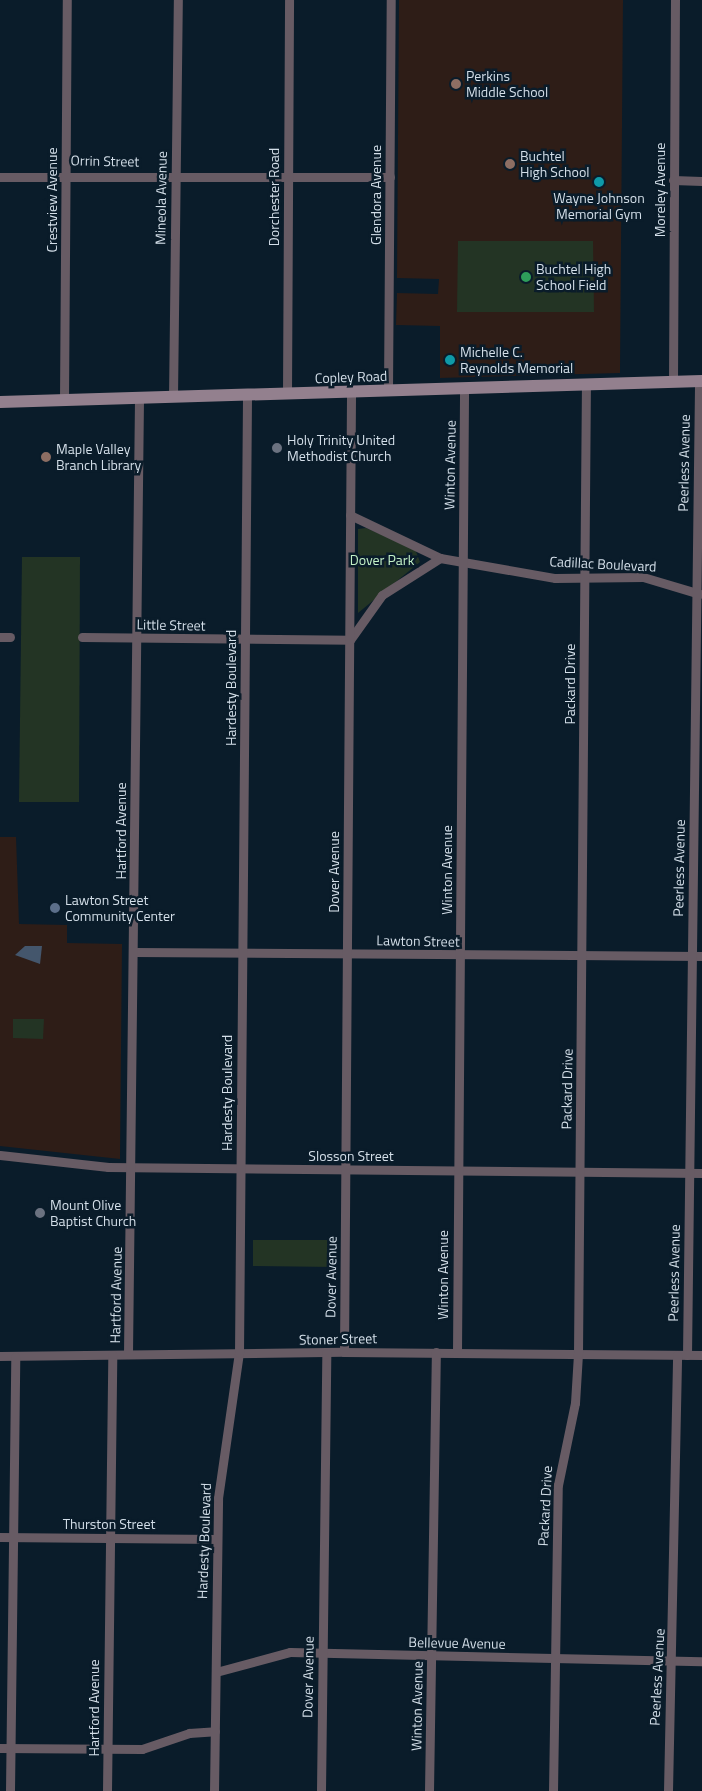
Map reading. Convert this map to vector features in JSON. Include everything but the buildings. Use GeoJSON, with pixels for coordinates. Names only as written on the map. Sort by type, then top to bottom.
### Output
{"type":"FeatureCollection","features":[{"type":"Feature","properties":{"kind":"main road","name":"Copley Road"},"geometry":{"type":"LineString","coordinates":[[0,402],[701,381]]}},
{"type":"Feature","properties":{"kind":"street","name":"Crestview Avenue"},"geometry":{"type":"LineString","coordinates":[[64,400],[67,0]]}},
{"type":"Feature","properties":{"kind":"street","name":"Mineola Avenue"},"geometry":{"type":"LineString","coordinates":[[173,397],[174,175],[178,0]]}},
{"type":"Feature","properties":{"kind":"street","name":"Dorchester Road"},"geometry":{"type":"LineString","coordinates":[[287,393],[289,0]]}},
{"type":"Feature","properties":{"kind":"street","name":"Glendora Avenue"},"geometry":{"type":"LineString","coordinates":[[388,390],[391,0]]}},
{"type":"Feature","properties":{"kind":"street","name":"Moreley Avenue"},"geometry":{"type":"LineString","coordinates":[[673,381],[675,0]]}},
{"type":"Feature","properties":{"kind":"street","name":"Orrin Street"},"geometry":{"type":"LineString","coordinates":[[0,177],[66,174],[390,177]]}},
{"type":"Feature","properties":{"kind":"street"},"geometry":{"type":"LineString","coordinates":[[673,180],[702,180]]}},
{"type":"Feature","properties":{"kind":"street","name":"Peerless Avenue"},"geometry":{"type":"LineString","coordinates":[[687,1355],[701,381]]}},
{"type":"Feature","properties":{"kind":"street","name":"Packard Drive"},"geometry":{"type":"LineString","coordinates":[[553,1791],[558,1484],[575,1403],[578,1354],[586,385]]}},
{"type":"Feature","properties":{"kind":"street","name":"Winton Avenue"},"geometry":{"type":"LineString","coordinates":[[457,1352],[464,388]]}},
{"type":"Feature","properties":{"kind":"street","name":"Dover Avenue"},"geometry":{"type":"LineString","coordinates":[[344,1352],[351,392]]}},
{"type":"Feature","properties":{"kind":"street","name":"Hardesty Boulevard"},"geometry":{"type":"LineString","coordinates":[[214,1791],[217,1538],[220,1475],[234,1411],[239,1353],[247,394]]}},
{"type":"Feature","properties":{"kind":"street","name":"Hartford Avenue"},"geometry":{"type":"LineString","coordinates":[[128,1354],[132,1168],[139,398]]}},
{"type":"Feature","properties":{"kind":"street","name":"Cadillac Boulevard"},"geometry":{"type":"LineString","coordinates":[[350,515],[440,558],[462,558],[585,580],[643,577],[699,594]]}},
{"type":"Feature","properties":{"kind":"street"},"geometry":{"type":"LineString","coordinates":[[350,640],[382,596],[440,558]]}},
{"type":"Feature","properties":{"kind":"street"},"geometry":{"type":"LineString","coordinates":[[0,637],[10,637]]}},
{"type":"Feature","properties":{"kind":"street","name":"Little Street"},"geometry":{"type":"LineString","coordinates":[[82,637],[350,640]]}},
{"type":"Feature","properties":{"kind":"street","name":"Lawton Street"},"geometry":{"type":"LineString","coordinates":[[134,952],[702,956]]}},
{"type":"Feature","properties":{"kind":"street","name":"Slosson Street"},"geometry":{"type":"LineString","coordinates":[[0,1155],[132,1168],[702,1173]]}},
{"type":"Feature","properties":{"kind":"street","name":"Dover Avenue"},"geometry":{"type":"LineString","coordinates":[[321,1791],[326,1352]]}},
{"type":"Feature","properties":{"kind":"street","name":"Stoner Street"},"geometry":{"type":"LineString","coordinates":[[0,1356],[326,1352],[687,1355]]}},
{"type":"Feature","properties":{"kind":"street","name":"Winton Avenue"},"geometry":{"type":"LineString","coordinates":[[429,1791],[436,1352]]}},
{"type":"Feature","properties":{"kind":"street","name":"Hartford Avenue"},"geometry":{"type":"LineString","coordinates":[[108,1791],[112,1355]]}},
{"type":"Feature","properties":{"kind":"street","name":"Peerless Avenue"},"geometry":{"type":"LineString","coordinates":[[668,1791],[677,1355]]}},
{"type":"Feature","properties":{"kind":"street"},"geometry":{"type":"LineString","coordinates":[[687,1355],[702,1355]]}},
{"type":"Feature","properties":{"kind":"street"},"geometry":{"type":"LineString","coordinates":[[10,1791],[15,1357]]}},
{"type":"Feature","properties":{"kind":"street","name":"Thurston Street"},"geometry":{"type":"LineString","coordinates":[[0,1537],[217,1538]]}},
{"type":"Feature","properties":{"kind":"street","name":"Bellevue Avenue"},"geometry":{"type":"LineString","coordinates":[[216,1672],[243,1668],[272,1655],[322,1653],[702,1661]]}},
{"type":"Feature","properties":{"kind":"street"},"geometry":{"type":"LineString","coordinates":[[0,1748],[154,1748],[189,1733],[214,1731]]}},
{"type":"Feature","properties":{"kind":"shaded area","name":"Buchtel High School"},"geometry":{"type":"Polygon","coordinates":[[[399,0],[623,0],[620,373],[440,378],[440,326],[396,325],[397,293],[438,294],[439,279],[397,278],[399,0]]]}},
{"type":"Feature","properties":{"kind":"shaded area"},"geometry":{"type":"Polygon","coordinates":[[[0,837],[16,837],[19,924],[67,925],[67,943],[122,944],[120,1159],[0,1146],[0,837]]]}},
{"type":"Feature","properties":{"kind":"green space","name":"Buchtel High School Field"},"geometry":{"type":"Polygon","coordinates":[[[458,241],[593,241],[594,312],[457,312],[458,241]]]}},
{"type":"Feature","properties":{"kind":"green space","name":"Dover Park"},"geometry":{"type":"Polygon","coordinates":[[[366,528],[415,549],[420,562],[358,613],[358,529],[366,528]]]}},
{"type":"Feature","properties":{"kind":"green space"},"geometry":{"type":"Polygon","coordinates":[[[22,557],[80,557],[79,802],[19,802],[22,557]]]}},
{"type":"Feature","properties":{"kind":"green space"},"geometry":{"type":"Polygon","coordinates":[[[13,1019],[44,1019],[43,1039],[13,1038],[13,1019]]]}},
{"type":"Feature","properties":{"kind":"green space"},"geometry":{"type":"Polygon","coordinates":[[[253,1240],[336,1240],[336,1267],[253,1266],[253,1240]]]}},
{"type":"Feature","properties":{"kind":"water"},"geometry":{"type":"Polygon","coordinates":[[[25,946],[42,946],[40,964],[15,955],[25,946]]]}},
{"type":"Feature","properties":{"kind":"place","name":"Perkins Middle School"},"geometry":{"type":"Point","coordinates":[456,84]}},
{"type":"Feature","properties":{"kind":"place","name":"Buchtel High School"},"geometry":{"type":"Point","coordinates":[510,164]}},
{"type":"Feature","properties":{"kind":"place","name":"Wayne Johnson Memorial Gym"},"geometry":{"type":"Point","coordinates":[599,182]}},
{"type":"Feature","properties":{"kind":"place","name":"Buchtel High School Field"},"geometry":{"type":"Point","coordinates":[526,277]}},
{"type":"Feature","properties":{"kind":"place","name":"Michelle C. Reynolds Memorial"},"geometry":{"type":"Point","coordinates":[450,360]}},
{"type":"Feature","properties":{"kind":"place","name":"Holy Trinity United Methodist Church"},"geometry":{"type":"Point","coordinates":[277,448]}},
{"type":"Feature","properties":{"kind":"place","name":"Maple Valley Branch Library"},"geometry":{"type":"Point","coordinates":[46,457]}},
{"type":"Feature","properties":{"kind":"place","name":"Lawton Street Community Center"},"geometry":{"type":"Point","coordinates":[55,908]}},
{"type":"Feature","properties":{"kind":"place","name":"Mount Olive Baptist Church"},"geometry":{"type":"Point","coordinates":[40,1213]}}]}
